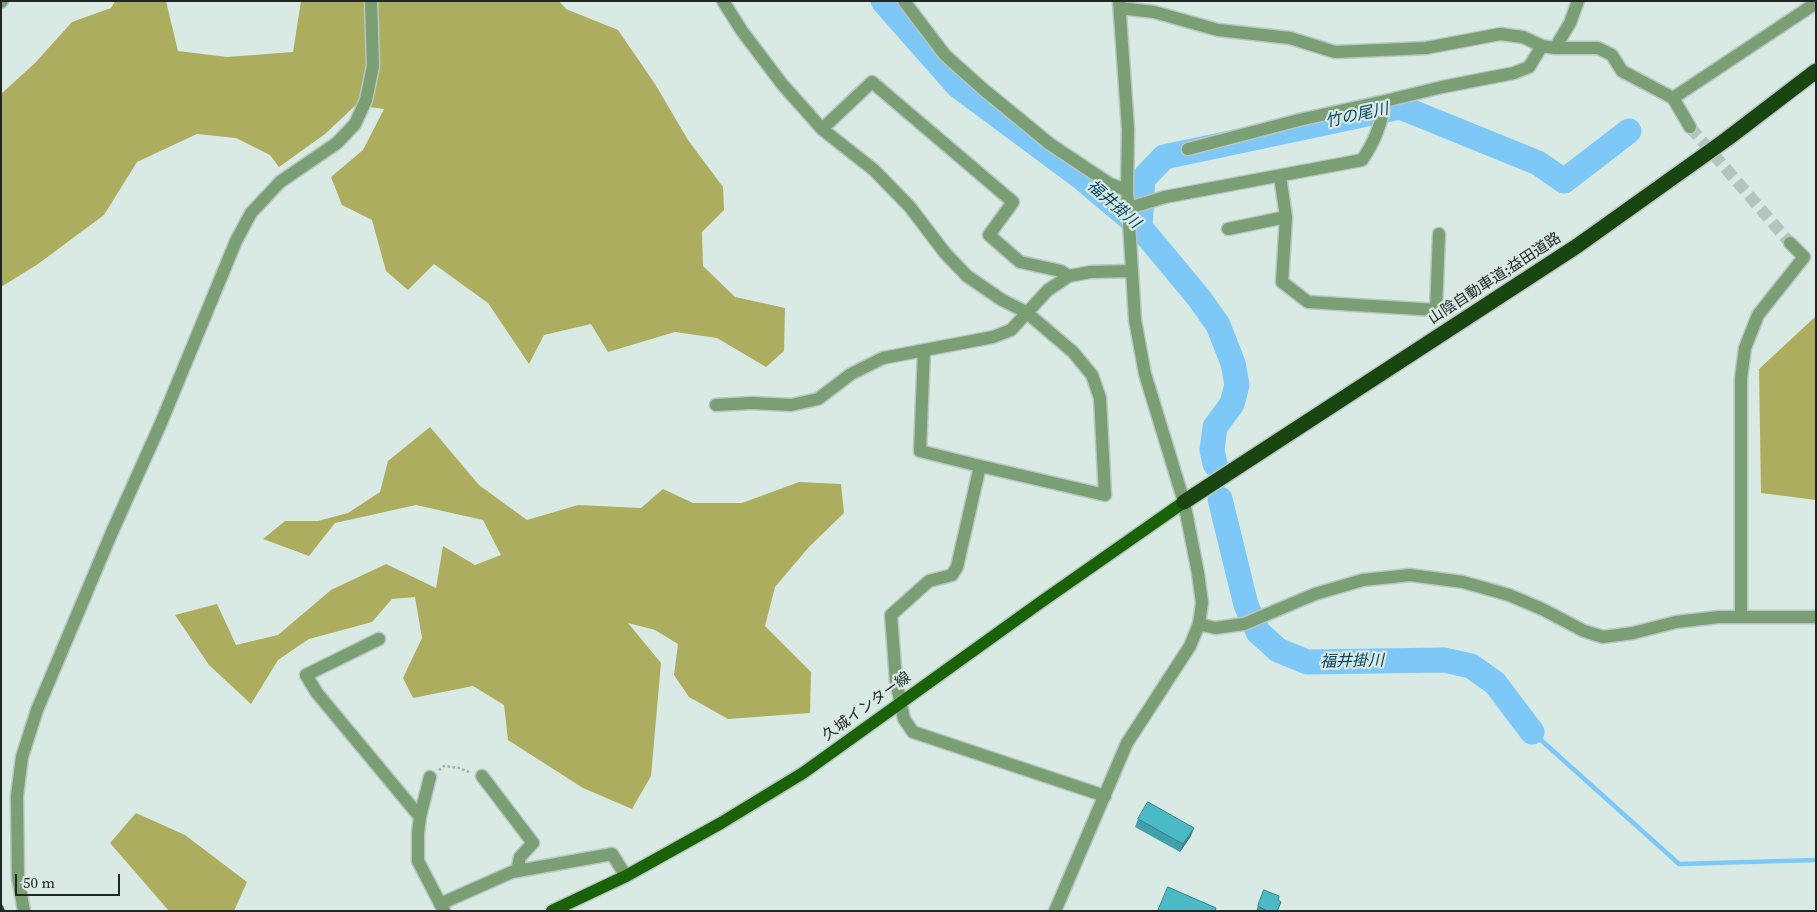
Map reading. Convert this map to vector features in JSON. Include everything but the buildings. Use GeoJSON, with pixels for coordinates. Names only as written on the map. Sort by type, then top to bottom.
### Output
{"type":"FeatureCollection","features":[{"type":"Feature","properties":{"kind":"highway","name":"山陰自動車道;益田道路"},"geometry":{"type":"LineString","coordinates":[[1184,502],[1577,246],[1727,139],[1816,71]]}},
{"type":"Feature","properties":{"kind":"main road","name":"久城インター線"},"geometry":{"type":"LineString","coordinates":[[552,911],[626,876],[721,823],[802,773],[1184,502]]}},
{"type":"Feature","properties":{"kind":"street"},"geometry":{"type":"LineString","coordinates":[[24,911],[18,878],[17,796],[22,757],[37,710],[112,532],[161,423],[236,241],[251,213],[280,182],[337,143],[356,124],[366,100],[373,66],[371,1]]}},
{"type":"Feature","properties":{"kind":"street"},"geometry":{"type":"LineString","coordinates":[[723,1],[742,31],[782,84],[822,129],[874,170],[910,207],[945,253],[967,276],[1002,300],[1026,312],[1073,352],[1092,374],[1100,398],[1105,495],[920,451],[924,350]]}},
{"type":"Feature","properties":{"kind":"street"},"geometry":{"type":"LineString","coordinates":[[904,1],[946,55],[983,89],[1050,144],[1110,184],[1127,190]]}},
{"type":"Feature","properties":{"kind":"street"},"geometry":{"type":"LineString","coordinates":[[1555,48],[1570,23],[1578,1]]}},
{"type":"Feature","properties":{"kind":"street"},"geometry":{"type":"LineString","coordinates":[[1673,98],[1816,3]]}},
{"type":"Feature","properties":{"kind":"street"},"geometry":{"type":"LineString","coordinates":[[1056,911],[1127,742],[1185,654],[1199,624],[1202,603],[1184,502],[1145,374],[1135,320],[1127,190],[1128,129],[1119,5],[1154,12],[1218,30],[1290,38],[1335,52],[1426,48],[1500,34],[1523,37],[1542,46],[1555,48],[1598,48],[1612,55],[1622,71],[1673,98],[1690,127]]}},
{"type":"Feature","properties":{"kind":"street"},"geometry":{"type":"LineString","coordinates":[[1188,149],[1299,120],[1385,102],[1442,87],[1514,73],[1529,67],[1542,46]]}},
{"type":"Feature","properties":{"kind":"street"},"geometry":{"type":"LineString","coordinates":[[822,129],[872,82],[1013,202],[989,235],[1020,262],[1061,271],[1069,276]]}},
{"type":"Feature","properties":{"kind":"street"},"geometry":{"type":"LineString","coordinates":[[1128,208],[1165,197],[1362,160],[1370,148],[1384,112],[1385,102]]}},
{"type":"Feature","properties":{"kind":"street"},"geometry":{"type":"LineString","coordinates":[[1280,176],[1286,217],[1282,282],[1308,302],[1436,310],[1439,234]]}},
{"type":"Feature","properties":{"kind":"street"},"geometry":{"type":"LineString","coordinates":[[1228,229],[1286,217]]}},
{"type":"Feature","properties":{"kind":"street"},"geometry":{"type":"LineString","coordinates":[[1741,617],[1741,378],[1746,348],[1758,315],[1804,257],[1790,243]]}},
{"type":"Feature","properties":{"kind":"street"},"geometry":{"type":"LineString","coordinates":[[716,405],[752,403],[791,405],[818,399],[851,374],[883,358],[993,337],[1011,330],[1048,290],[1069,276],[1090,272],[1131,270]]}},
{"type":"Feature","properties":{"kind":"street"},"geometry":{"type":"LineString","coordinates":[[980,466],[957,567],[952,575],[929,581],[891,615],[896,681],[904,719],[913,732],[1105,796]]}},
{"type":"Feature","properties":{"kind":"street"},"geometry":{"type":"LineString","coordinates":[[1199,624],[1215,628],[1244,624],[1323,592],[1363,580],[1410,575],[1463,582],[1509,595],[1542,609],[1584,631],[1603,637],[1634,633],[1676,622],[1719,617],[1816,618]]}},
{"type":"Feature","properties":{"kind":"street"},"geometry":{"type":"LineString","coordinates":[[379,639],[306,675],[317,693],[420,817]]}},
{"type":"Feature","properties":{"kind":"street"},"geometry":{"type":"LineString","coordinates":[[482,776],[533,844],[520,857],[517,871]]}},
{"type":"Feature","properties":{"kind":"street"},"geometry":{"type":"LineString","coordinates":[[430,777],[420,817],[418,861],[442,907],[517,871],[612,854],[626,876]]}},
{"type":"Feature","properties":{"kind":"path"},"geometry":{"type":"LineString","coordinates":[[430,777],[444,766],[460,768],[482,776]]}},
{"type":"Feature","properties":{"kind":"shaded area"},"geometry":{"type":"Polygon","coordinates":[[[115,1],[166,1],[178,51],[227,57],[293,52],[301,1],[559,1],[566,9],[618,30],[655,84],[688,140],[723,187],[724,210],[702,232],[703,266],[735,297],[785,308],[784,351],[766,367],[717,338],[675,332],[608,352],[591,324],[544,335],[529,364],[488,303],[434,264],[408,290],[386,271],[372,220],[342,205],[331,177],[363,150],[384,109],[356,105],[325,134],[279,167],[270,155],[236,138],[197,134],[137,162],[104,215],[38,264],[1,287],[1,94],[35,63],[72,22],[111,8],[115,1]]]}},
{"type":"Feature","properties":{"kind":"shaded area"},"geometry":{"type":"Polygon","coordinates":[[[1816,316],[1816,500],[1761,493],[1759,369],[1816,316]]]}},
{"type":"Feature","properties":{"kind":"shaded area"},"geometry":{"type":"Polygon","coordinates":[[[430,427],[479,485],[527,520],[578,505],[641,508],[663,489],[693,503],[742,503],[799,482],[841,484],[844,513],[809,547],[775,587],[765,626],[811,672],[810,713],[728,719],[689,697],[674,675],[678,644],[655,630],[628,623],[661,663],[651,776],[632,809],[583,788],[508,740],[504,705],[473,686],[413,698],[403,678],[422,638],[415,597],[392,599],[372,622],[309,639],[278,660],[251,704],[209,665],[175,615],[217,604],[236,645],[278,635],[331,590],[386,564],[436,588],[443,546],[475,565],[501,555],[483,520],[416,505],[335,523],[309,556],[263,539],[285,521],[318,521],[348,513],[380,492],[388,461],[430,427]]]}},
{"type":"Feature","properties":{"kind":"shaded area"},"geometry":{"type":"Polygon","coordinates":[[[136,813],[185,835],[247,882],[234,911],[169,911],[110,843],[136,813]]]}},
{"type":"Feature","properties":{"kind":"waterway","name":"福井掛川"},"geometry":{"type":"LineString","coordinates":[[883,1],[958,86],[1082,178],[1140,227],[1199,298],[1218,325],[1233,363],[1237,385],[1232,404],[1215,427],[1212,450],[1215,464]]}},
{"type":"Feature","properties":{"kind":"waterway","name":"竹の尾川"},"geometry":{"type":"LineString","coordinates":[[1140,227],[1143,179],[1164,157],[1400,107],[1538,163],[1564,181],[1629,131]]}},
{"type":"Feature","properties":{"kind":"waterway","name":"福井掛川"},"geometry":{"type":"LineString","coordinates":[[1220,499],[1246,605],[1258,632],[1278,650],[1307,662],[1444,660],[1471,666],[1495,683],[1532,732]]}},
{"type":"Feature","properties":{"kind":"waterway"},"geometry":{"type":"LineString","coordinates":[[1532,732],[1679,864],[1816,860]]}},
{"type":"Feature","properties":{"kind":"tunnel"},"geometry":{"type":"LineString","coordinates":[[1690,127],[1790,243]]}},
{"type":"Feature","properties":{"kind":"railway"},"geometry":{"type":"LineString","coordinates":[[1,906],[3,911]]}}]}
